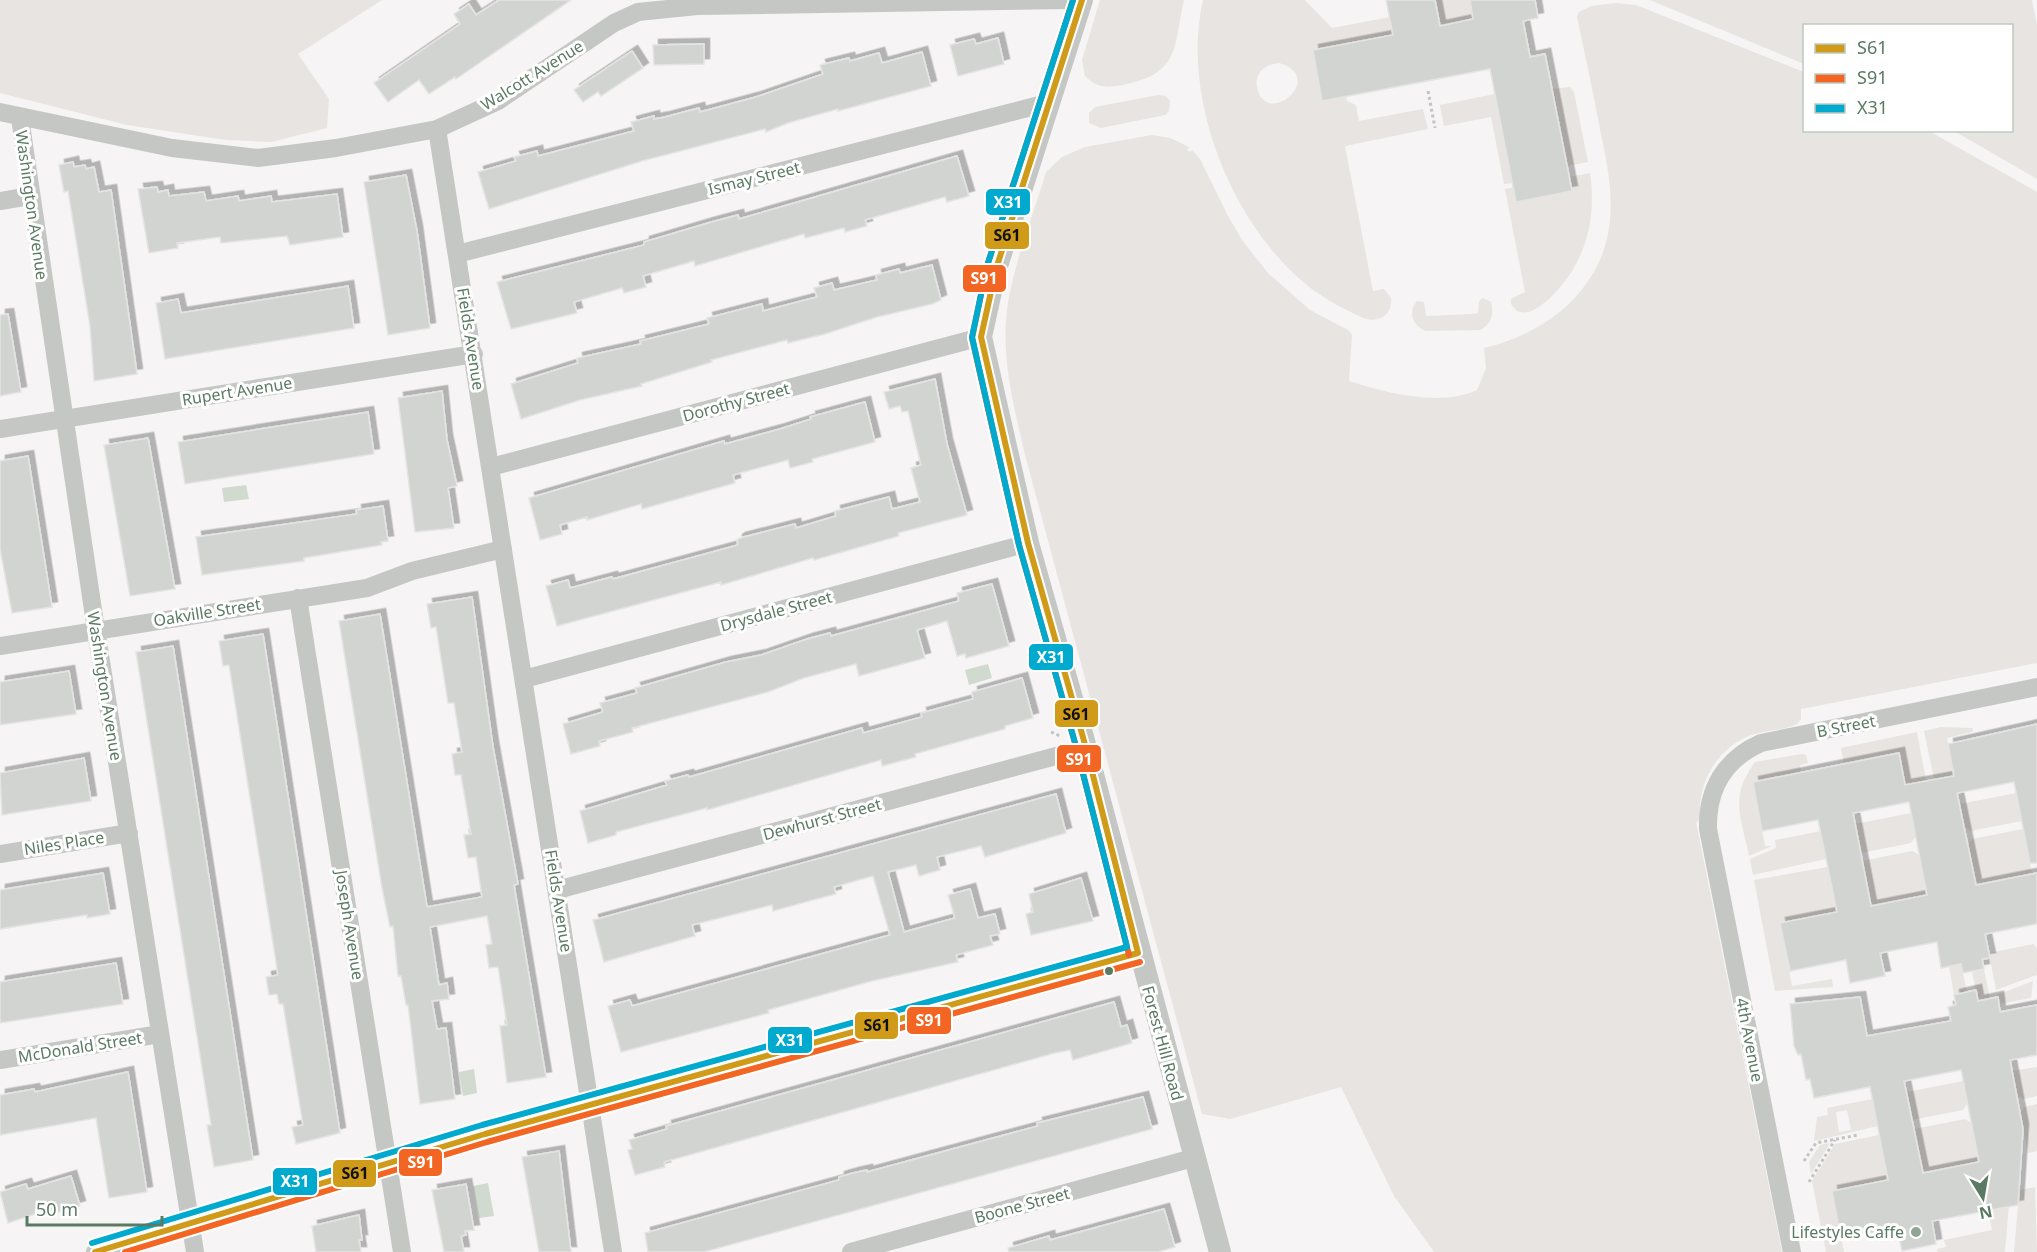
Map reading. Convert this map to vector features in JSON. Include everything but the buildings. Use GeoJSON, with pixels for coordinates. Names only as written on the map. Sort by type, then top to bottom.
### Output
{"type":"FeatureCollection","features":[{"type":"Feature","properties":{"kind":"street","name":"Walcott Avenue"},"geometry":{"type":"LineString","coordinates":[[0,112],[172,148],[258,158],[386,140],[437,129],[498,100],[591,37],[638,12],[697,6],[1069,0]]}},
{"type":"Feature","properties":{"kind":"street","name":"Forest Hill Road"},"geometry":{"type":"LineString","coordinates":[[1082,0],[996,269],[981,337],[1028,543],[1086,748],[1138,953],[1220,1252]]}},
{"type":"Feature","properties":{"kind":"street","name":"Ismay Street"},"geometry":{"type":"LineString","coordinates":[[457,254],[1050,102]]}},
{"type":"Feature","properties":{"kind":"street","name":"Washington Avenue"},"geometry":{"type":"LineString","coordinates":[[20,118],[96,630],[195,1252]]}},
{"type":"Feature","properties":{"kind":"street","name":"Fields Avenue"},"geometry":{"type":"LineString","coordinates":[[437,129],[492,466],[613,1252]]}},
{"type":"Feature","properties":{"kind":"street"},"geometry":{"type":"LineString","coordinates":[[0,201],[30,196]]}},
{"type":"Feature","properties":{"kind":"street","name":"Dorothy Street"},"geometry":{"type":"LineString","coordinates":[[492,466],[981,337]]}},
{"type":"Feature","properties":{"kind":"street","name":"Rupert Avenue"},"geometry":{"type":"LineString","coordinates":[[0,429],[474,354]]}},
{"type":"Feature","properties":{"kind":"street","name":"Drysdale Street"},"geometry":{"type":"LineString","coordinates":[[524,679],[1028,543]]}},
{"type":"Feature","properties":{"kind":"street","name":"Oakville Street"},"geometry":{"type":"LineString","coordinates":[[0,646],[367,588],[412,571],[503,549]]}},
{"type":"Feature","properties":{"kind":"street","name":"Joseph Avenue"},"geometry":{"type":"LineString","coordinates":[[298,598],[402,1252]]}},
{"type":"Feature","properties":{"kind":"street","name":"B Street"},"geometry":{"type":"LineString","coordinates":[[1708,828],[1711,797],[1724,771],[1739,755],[1761,743],[2037,687]]}},
{"type":"Feature","properties":{"kind":"street","name":"Dewhurst Street"},"geometry":{"type":"LineString","coordinates":[[557,890],[1086,748]]}},
{"type":"Feature","properties":{"kind":"street","name":"4th Avenue"},"geometry":{"type":"LineString","coordinates":[[1708,828],[1792,1252]]}},
{"type":"Feature","properties":{"kind":"street","name":"Niles Place"},"geometry":{"type":"LineString","coordinates":[[0,854],[129,833]]}},
{"type":"Feature","properties":{"kind":"street"},"geometry":{"type":"LineString","coordinates":[[95,1252],[388,1161],[590,1103],[1138,953]]}},
{"type":"Feature","properties":{"kind":"street","name":"McDonald Street"},"geometry":{"type":"LineString","coordinates":[[0,1060],[160,1034]]}},
{"type":"Feature","properties":{"kind":"street","name":"Boone Street"},"geometry":{"type":"LineString","coordinates":[[851,1252],[1193,1158]]}},
{"type":"Feature","properties":{"kind":"path"},"geometry":{"type":"LineString","coordinates":[[1428,91],[1435,128]]}},
{"type":"Feature","properties":{"kind":"path"},"geometry":{"type":"LineString","coordinates":[[1051,732],[1060,736]]}},
{"type":"Feature","properties":{"kind":"path"},"geometry":{"type":"LineString","coordinates":[[1804,1161],[1816,1143],[1858,1135]]}},
{"type":"Feature","properties":{"kind":"path"},"geometry":{"type":"LineString","coordinates":[[1809,1182],[1835,1140]]}},
{"type":"Feature","properties":{"kind":"shaded area"},"geometry":{"type":"Polygon","coordinates":[[[0,0],[382,0],[298,54],[329,99],[327,128],[271,142],[226,140],[127,125],[0,93],[0,0]]]}},
{"type":"Feature","properties":{"kind":"shaded area"},"geometry":{"type":"Polygon","coordinates":[[[1100,0],[1184,0],[1175,45],[1165,65],[1142,80],[1117,86],[1098,85],[1085,76],[1082,60],[1100,0]]]}},
{"type":"Feature","properties":{"kind":"shaded area"},"geometry":{"type":"Polygon","coordinates":[[[1203,0],[1305,0],[1332,28],[1390,17],[1393,35],[1313,51],[1322,101],[1346,96],[1347,101],[1356,105],[1359,121],[1423,109],[1428,129],[1345,146],[1373,291],[1384,289],[1391,298],[1389,310],[1382,317],[1372,320],[1361,317],[1315,292],[1276,255],[1253,224],[1233,189],[1217,152],[1205,114],[1199,75],[1198,37],[1203,0]],[[1279,63],[1262,70],[1257,77],[1257,87],[1263,99],[1271,103],[1281,102],[1290,96],[1296,88],[1298,79],[1292,70],[1279,63]]]}},
{"type":"Feature","properties":{"kind":"shaded area"},"geometry":{"type":"Polygon","coordinates":[[[1435,0],[1470,0],[1473,19],[1440,26],[1435,0]]]}},
{"type":"Feature","properties":{"kind":"shaded area"},"geometry":{"type":"Polygon","coordinates":[[[1650,0],[2032,0],[2037,25],[2037,179],[1956,132],[2013,132],[2013,24],[1803,24],[1803,64],[1650,0]]]}},
{"type":"Feature","properties":{"kind":"shaded area"},"geometry":{"type":"Polygon","coordinates":[[[1616,3],[1636,5],[1803,72],[1803,132],[1931,132],[2037,192],[2037,663],[1801,709],[1801,719],[1797,724],[1751,735],[1728,749],[1711,769],[1705,781],[1700,808],[1701,821],[1696,822],[1782,1252],[1434,1252],[1394,1196],[1341,1087],[1230,1119],[1202,1114],[1025,455],[1007,365],[1006,328],[1010,293],[1046,172],[1062,157],[1085,147],[1152,135],[1170,138],[1189,147],[1187,150],[1190,152],[1192,150],[1200,159],[1242,240],[1268,273],[1310,310],[1348,330],[1352,335],[1349,381],[1396,394],[1430,398],[1462,395],[1477,390],[1486,368],[1484,348],[1529,332],[1568,304],[1584,287],[1597,267],[1605,244],[1610,220],[1611,197],[1595,101],[1577,17],[1579,12],[1591,6],[1616,3]]]}},
{"type":"Feature","properties":{"kind":"shaded area"},"geometry":{"type":"Polygon","coordinates":[[[1570,87],[1574,92],[1588,162],[1567,166],[1552,89],[1570,87]]]}},
{"type":"Feature","properties":{"kind":"shaded area"},"geometry":{"type":"Polygon","coordinates":[[[1495,94],[1512,183],[1504,184],[1491,117],[1444,126],[1440,105],[1495,94]]]}},
{"type":"Feature","properties":{"kind":"shaded area"},"geometry":{"type":"Polygon","coordinates":[[[1158,95],[1166,96],[1170,101],[1169,111],[1165,115],[1101,128],[1089,123],[1089,113],[1095,107],[1158,95]]]}},
{"type":"Feature","properties":{"kind":"shaded area"},"geometry":{"type":"Polygon","coordinates":[[[1590,173],[1592,208],[1590,225],[1580,257],[1572,272],[1549,299],[1530,312],[1517,311],[1511,304],[1511,299],[1525,292],[1505,189],[1590,173]]]}},
{"type":"Feature","properties":{"kind":"shaded area"},"geometry":{"type":"Polygon","coordinates":[[[1483,298],[1491,302],[1492,315],[1490,322],[1480,330],[1426,331],[1421,329],[1413,319],[1412,310],[1417,301],[1424,302],[1426,316],[1471,314],[1478,313],[1479,301],[1483,298]]]}},
{"type":"Feature","properties":{"kind":"shaded area"},"geometry":{"type":"Polygon","coordinates":[[[246,485],[249,499],[224,502],[222,488],[246,485]]]}},
{"type":"Feature","properties":{"kind":"shaded area"},"geometry":{"type":"Polygon","coordinates":[[[988,664],[992,678],[969,685],[965,670],[988,664]]]}},
{"type":"Feature","properties":{"kind":"shaded area"},"geometry":{"type":"Polygon","coordinates":[[[1941,727],[1973,728],[1972,732],[1947,738],[1954,776],[1934,779],[1924,731],[1941,727]]]}},
{"type":"Feature","properties":{"kind":"shaded area"},"geometry":{"type":"Polygon","coordinates":[[[1917,732],[1926,781],[1905,785],[1899,753],[1844,764],[1841,748],[1917,732]]]}},
{"type":"Feature","properties":{"kind":"shaded area"},"geometry":{"type":"Polygon","coordinates":[[[1806,755],[1808,763],[1800,765],[1801,773],[1753,782],[1765,846],[1772,846],[1749,856],[1739,807],[1742,786],[1747,775],[1755,762],[1806,755]]]}},
{"type":"Feature","properties":{"kind":"shaded area"},"geometry":{"type":"Polygon","coordinates":[[[2016,793],[2022,821],[1970,831],[1964,826],[1960,804],[2016,793]]]}},
{"type":"Feature","properties":{"kind":"shaded area"},"geometry":{"type":"Polygon","coordinates":[[[1911,813],[1916,836],[1911,843],[1861,853],[1855,824],[1911,813]]]}},
{"type":"Feature","properties":{"kind":"shaded area"},"geometry":{"type":"Polygon","coordinates":[[[2023,829],[2032,874],[1976,885],[1968,845],[1972,839],[2023,829]]]}},
{"type":"Feature","properties":{"kind":"shaded area"},"geometry":{"type":"Polygon","coordinates":[[[1821,831],[1826,859],[1753,875],[1750,859],[1776,848],[1775,840],[1821,831]]]}},
{"type":"Feature","properties":{"kind":"shaded area"},"geometry":{"type":"Polygon","coordinates":[[[1912,851],[1919,855],[1927,895],[1871,906],[1862,861],[1912,851]]]}},
{"type":"Feature","properties":{"kind":"shaded area"},"geometry":{"type":"Polygon","coordinates":[[[1828,867],[1837,912],[1780,923],[1792,986],[1832,979],[1833,987],[1775,991],[1754,880],[1828,867]]]}},
{"type":"Feature","properties":{"kind":"shaded area"},"geometry":{"type":"Polygon","coordinates":[[[2034,944],[2037,949],[2037,975],[1996,990],[1989,953],[2034,944]]]}},
{"type":"Feature","properties":{"kind":"shaded area"},"geometry":{"type":"Polygon","coordinates":[[[1961,964],[1967,992],[1954,995],[1949,966],[1961,964]]]}},
{"type":"Feature","properties":{"kind":"shaded area"},"geometry":{"type":"Polygon","coordinates":[[[1984,969],[1990,999],[1978,1001],[1972,972],[1984,969]]]}},
{"type":"Feature","properties":{"kind":"shaded area"},"geometry":{"type":"Polygon","coordinates":[[[2033,981],[2031,998],[1999,1004],[1997,995],[2033,981]]]}},
{"type":"Feature","properties":{"kind":"shaded area"},"geometry":{"type":"Polygon","coordinates":[[[2037,1067],[2037,1096],[2023,1099],[2016,1095],[2012,1071],[2037,1067]]]}},
{"type":"Feature","properties":{"kind":"shaded area"},"geometry":{"type":"Polygon","coordinates":[[[474,1069],[477,1093],[463,1096],[459,1072],[474,1069]]]}},
{"type":"Feature","properties":{"kind":"shaded area"},"geometry":{"type":"Polygon","coordinates":[[[1963,1081],[1967,1104],[1963,1110],[1912,1120],[1907,1092],[1963,1081]]]}},
{"type":"Feature","properties":{"kind":"shaded area"},"geometry":{"type":"Polygon","coordinates":[[[1872,1099],[1878,1126],[1814,1141],[1817,1117],[1828,1115],[1827,1108],[1872,1099]],[[1847,1110],[1836,1112],[1839,1132],[1851,1130],[1847,1110]]]}},
{"type":"Feature","properties":{"kind":"shaded area"},"geometry":{"type":"Polygon","coordinates":[[[2037,1104],[2037,1151],[2028,1153],[2020,1113],[2024,1107],[2037,1104]]]}},
{"type":"Feature","properties":{"kind":"shaded area"},"geometry":{"type":"Polygon","coordinates":[[[1965,1119],[1971,1123],[1979,1162],[1923,1173],[1914,1129],[1965,1119]]]}},
{"type":"Feature","properties":{"kind":"shaded area"},"geometry":{"type":"Polygon","coordinates":[[[1879,1135],[1888,1180],[1832,1191],[1844,1252],[1826,1252],[1812,1181],[1835,1144],[1879,1135]]]}},
{"type":"Feature","properties":{"kind":"shaded area"},"geometry":{"type":"Polygon","coordinates":[[[1830,1143],[1811,1174],[1809,1162],[1820,1145],[1830,1143]]]}},
{"type":"Feature","properties":{"kind":"shaded area"},"geometry":{"type":"Polygon","coordinates":[[[488,1183],[494,1216],[479,1218],[473,1186],[488,1183]]]}},
{"type":"Feature","properties":{"kind":"shaded area"},"geometry":{"type":"Polygon","coordinates":[[[2035,1187],[2037,1252],[2014,1252],[2018,1205],[2015,1191],[2035,1187]]]}},
{"type":"Feature","properties":{"kind":"shaded area"},"geometry":{"type":"Polygon","coordinates":[[[1985,1197],[2009,1205],[2005,1252],[1938,1252],[1937,1249],[1946,1247],[1944,1240],[1992,1230],[1985,1197]]]}},
{"type":"Feature","properties":{"kind":"transit line","name":"S91"},"geometry":{"type":"LineString","coordinates":[[1073,0],[987,266],[972,338],[1019,545],[1077,750],[1129,955]]}},
{"type":"Feature","properties":{"kind":"transit line","name":"X31"},"geometry":{"type":"LineString","coordinates":[[92,1243],[482,1125],[1127,947],[1077,750],[1019,545],[972,337],[987,266],[1073,0]]}},
{"type":"Feature","properties":{"kind":"transit line","name":"S61"},"geometry":{"type":"LineString","coordinates":[[1082,0],[996,269],[981,337],[1028,543],[1086,748],[1138,953]]}},
{"type":"Feature","properties":{"kind":"transit line","name":"S61"},"geometry":{"type":"LineString","coordinates":[[95,1252],[485,1134],[1138,953]]}},
{"type":"Feature","properties":{"kind":"transit line","name":"S91"},"geometry":{"type":"LineString","coordinates":[[125,1252],[487,1142],[1140,962]]}},
{"type":"Feature","properties":{"kind":"place","name":"Lifestyles Caffe"},"geometry":{"type":"Point","coordinates":[1916,1232]}}]}
